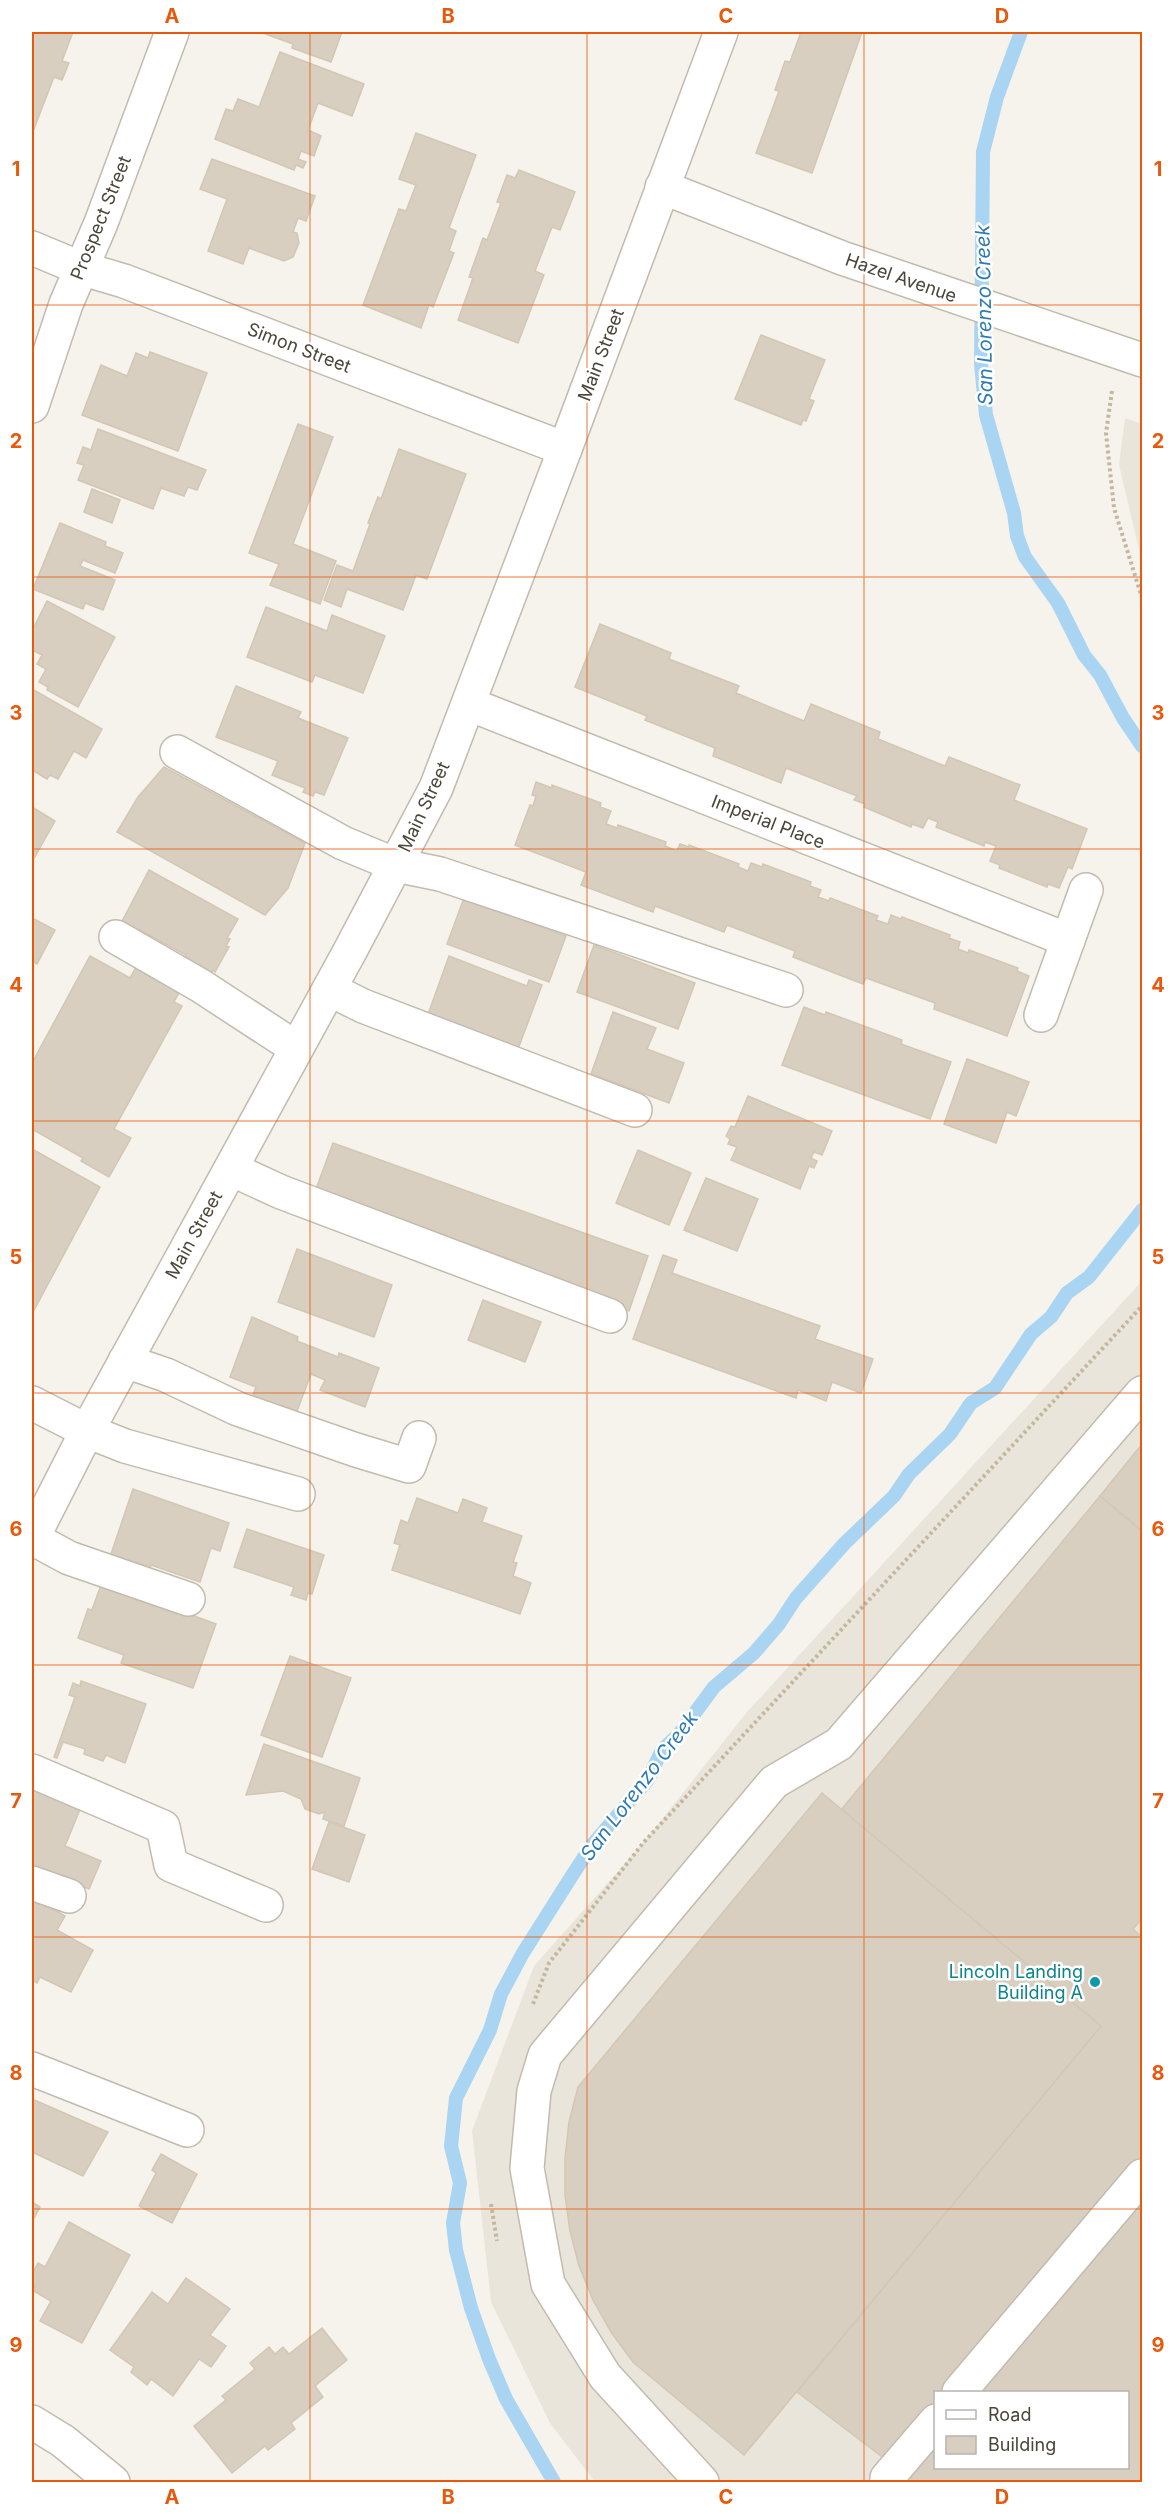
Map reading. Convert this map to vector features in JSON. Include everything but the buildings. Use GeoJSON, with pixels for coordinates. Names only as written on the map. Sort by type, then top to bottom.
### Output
{"type":"FeatureCollection","features":[{"type":"Feature","properties":{"kind":"street","name":"Prospect Street"},"geometry":{"type":"LineString","coordinates":[[32,406],[80,268],[101,224],[172,32]]}},
{"type":"Feature","properties":{"kind":"street","name":"Main Street"},"geometry":{"type":"LineString","coordinates":[[32,1538],[87,1431],[329,989],[436,788],[566,449],[721,32]]}},
{"type":"Feature","properties":{"kind":"street","name":"Hazel Avenue"},"geometry":{"type":"LineString","coordinates":[[662,187],[842,258],[1118,352]]}},
{"type":"Feature","properties":{"kind":"street","name":"Simon Street"},"geometry":{"type":"LineString","coordinates":[[32,248],[80,268],[124,281],[566,449]]}},
{"type":"Feature","properties":{"kind":"street","name":"Imperial Place"},"geometry":{"type":"LineString","coordinates":[[469,704],[1068,940]]}},
{"type":"Feature","properties":{"kind":"street"},"geometry":{"type":"LineString","coordinates":[[177,752],[343,843],[396,865],[440,874],[786,990]]}},
{"type":"Feature","properties":{"kind":"street"},"geometry":{"type":"LineString","coordinates":[[1041,1015],[1086,890]]}},
{"type":"Feature","properties":{"kind":"street"},"geometry":{"type":"LineString","coordinates":[[116,937],[201,986],[296,1048]]}},
{"type":"Feature","properties":{"kind":"street"},"geometry":{"type":"LineString","coordinates":[[329,989],[363,1006],[635,1110]]}},
{"type":"Feature","properties":{"kind":"street"},"geometry":{"type":"LineString","coordinates":[[231,1169],[281,1192],[610,1316]]}},
{"type":"Feature","properties":{"kind":"street"},"geometry":{"type":"LineString","coordinates":[[125,1361],[166,1375],[238,1409],[409,1466],[419,1438]]}},
{"type":"Feature","properties":{"kind":"street"},"geometry":{"type":"LineString","coordinates":[[702,2482],[605,2376],[548,2284],[527,2168],[534,2091],[545,2055],[774,1782],[839,1744],[1143,1393]]}},
{"type":"Feature","properties":{"kind":"street"},"geometry":{"type":"LineString","coordinates":[[32,1403],[87,1431],[125,1446],[298,1494]]}},
{"type":"Feature","properties":{"kind":"street"},"geometry":{"type":"LineString","coordinates":[[32,1538],[69,1558],[188,1599]]}},
{"type":"Feature","properties":{"kind":"street"},"geometry":{"type":"LineString","coordinates":[[32,1771],[164,1827],[171,1865],[266,1905]]}},
{"type":"Feature","properties":{"kind":"street"},"geometry":{"type":"LineString","coordinates":[[32,1883],[69,1896]]}},
{"type":"Feature","properties":{"kind":"street"},"geometry":{"type":"LineString","coordinates":[[32,2069],[187,2130]]}},
{"type":"Feature","properties":{"kind":"street"},"geometry":{"type":"LineString","coordinates":[[960,2391],[1143,2176]]}},
{"type":"Feature","properties":{"kind":"street"},"geometry":{"type":"LineString","coordinates":[[32,2422],[63,2441],[112,2482]]}},
{"type":"Feature","properties":{"kind":"street"},"geometry":{"type":"LineString","coordinates":[[886,2482],[934,2423]]}},
{"type":"Feature","properties":{"kind":"path"},"geometry":{"type":"LineString","coordinates":[[1118,352],[1106,433],[1114,508],[1143,598]]}},
{"type":"Feature","properties":{"kind":"shaded area"},"geometry":{"type":"Polygon","coordinates":[[[1125,418],[1142,424],[1142,562],[1119,465],[1125,418]]]}},
{"type":"Feature","properties":{"kind":"shaded area"},"geometry":{"type":"Polygon","coordinates":[[[1142,1281],[1142,2482],[595,2482],[550,2423],[491,2302],[472,2131],[534,1966],[644,1842],[747,1712],[1142,1281]]]}},
{"type":"Feature","properties":{"kind":"waterway","name":"San Lorenzo Creek"},"geometry":{"type":"LineString","coordinates":[[1021,32],[997,97],[983,152],[981,364],[986,415],[1014,513],[1017,536],[1025,557],[1058,603],[1084,655],[1100,675],[1123,718],[1142,746]]}},
{"type":"Feature","properties":{"kind":"waterway","name":"San Lorenzo Creek"},"geometry":{"type":"LineString","coordinates":[[554,2482],[506,2399],[489,2359],[471,2308],[456,2250],[453,2223],[460,2183],[451,2146],[456,2098],[490,2030],[501,1994],[523,1953],[592,1845],[647,1781],[662,1750],[680,1733],[714,1687],[754,1653],[779,1624],[796,1598],[844,1544],[894,1496],[909,1474],[950,1434],[971,1403],[995,1388],[1031,1334],[1051,1317],[1067,1293],[1089,1277],[1142,1210]]}},
{"type":"Feature","properties":{"kind":"place","name":"Lincoln Landing Building A"},"geometry":{"type":"Point","coordinates":[1095,1982]}}]}
